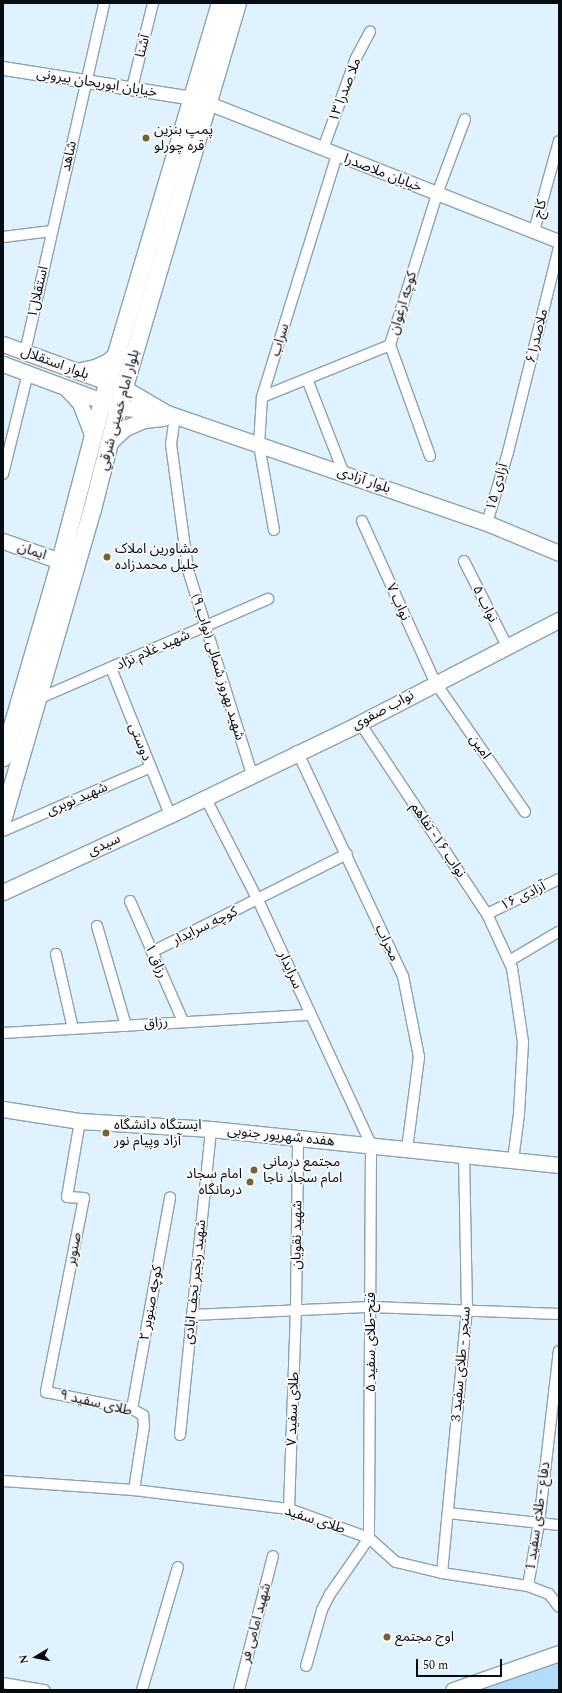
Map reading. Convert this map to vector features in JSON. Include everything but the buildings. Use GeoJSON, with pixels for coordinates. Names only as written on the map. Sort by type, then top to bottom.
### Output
{"type":"FeatureCollection","features":[{"type":"Feature","properties":{"kind":"main road","name":"بلوار امام خمینی شرقي"},"geometry":{"type":"LineString","coordinates":[[3,757],[60,561],[102,401],[220,3]]}},
{"type":"Feature","properties":{"kind":"main road","name":"بلوار امام خمینی شرقي"},"geometry":{"type":"LineString","coordinates":[[3,817],[38,699],[118,406],[237,3]]}},
{"type":"Feature","properties":{"kind":"main road","name":"بلوار استقلال"},"geometry":{"type":"LineString","coordinates":[[3,344],[124,388]]}},
{"type":"Feature","properties":{"kind":"main road"},"geometry":{"type":"LineString","coordinates":[[76,371],[95,367],[108,360],[118,351]]}},
{"type":"Feature","properties":{"kind":"main road","name":"بلوار استقلال"},"geometry":{"type":"LineString","coordinates":[[3,364],[118,406]]}},
{"type":"Feature","properties":{"kind":"main road"},"geometry":{"type":"LineString","coordinates":[[65,387],[80,403],[87,417],[92,437]]}},
{"type":"Feature","properties":{"kind":"main road","name":"بلوار آزادی"},"geometry":{"type":"LineString","coordinates":[[124,388],[171,415]]}},
{"type":"Feature","properties":{"kind":"main road","name":"بلوار آزادی"},"geometry":{"type":"LineString","coordinates":[[118,406],[171,415],[487,523],[559,553]]}},
{"type":"Feature","properties":{"kind":"main road"},"geometry":{"type":"LineString","coordinates":[[109,443],[125,428],[144,420],[171,415]]}},
{"type":"Feature","properties":{"kind":"main road","name":"ایمان"},"geometry":{"type":"LineString","coordinates":[[3,541],[60,561]]}},
{"type":"Feature","properties":{"kind":"main road","name":"نواب صفوی"},"geometry":{"type":"LineString","coordinates":[[205,797],[297,751],[360,723],[435,682],[559,620]]}},
{"type":"Feature","properties":{"kind":"main road","name":"سیدی"},"geometry":{"type":"LineString","coordinates":[[3,892],[170,815],[205,797]]}},
{"type":"Feature","properties":{"kind":"main road","name":"هفده شهریور جنوبی"},"geometry":{"type":"LineString","coordinates":[[3,1109],[80,1121],[211,1129],[559,1165]]}},
{"type":"Feature","properties":{"kind":"main road"},"geometry":{"type":"LineString","coordinates":[[453,1690],[559,1654]]}},
{"type":"Feature","properties":{"kind":"street","name":"شاهد"},"geometry":{"type":"LineString","coordinates":[[52,231],[104,3]]}},
{"type":"Feature","properties":{"kind":"street","name":"آشنا"},"geometry":{"type":"LineString","coordinates":[[132,88],[153,3]]}},
{"type":"Feature","properties":{"kind":"street","name":"۱۳ ملا صدرا"},"geometry":{"type":"LineString","coordinates":[[323,149],[356,58],[370,32]]}},
{"type":"Feature","properties":{"kind":"street","name":"خیابان ابوریحان بیرونی"},"geometry":{"type":"LineString","coordinates":[[3,68],[192,98]]}},
{"type":"Feature","properties":{"kind":"street","name":"خیابان ملاصدرا"},"geometry":{"type":"LineString","coordinates":[[208,103],[559,241]]}},
{"type":"Feature","properties":{"kind":"street","name":"کوچه ارغوان"},"geometry":{"type":"LineString","coordinates":[[430,456],[390,345],[437,194],[465,119]]}},
{"type":"Feature","properties":{"kind":"street","name":"کاج"},"geometry":{"type":"LineString","coordinates":[[534,231],[559,141]]}},
{"type":"Feature","properties":{"kind":"street","name":"سراب"},"geometry":{"type":"LineString","coordinates":[[274,530],[259,445],[262,397],[338,155]]}},
{"type":"Feature","properties":{"kind":"street"},"geometry":{"type":"LineString","coordinates":[[3,236],[52,231]]}},
{"type":"Feature","properties":{"kind":"street","name":"استقلال۱"},"geometry":{"type":"LineString","coordinates":[[25,352],[52,231]]}},
{"type":"Feature","properties":{"kind":"street","name":"ملاصدرا ۶"},"geometry":{"type":"LineString","coordinates":[[508,452],[559,247]]}},
{"type":"Feature","properties":{"kind":"street"},"geometry":{"type":"LineString","coordinates":[[262,397],[390,345]]}},
{"type":"Feature","properties":{"kind":"street"},"geometry":{"type":"LineString","coordinates":[[3,474],[28,373]]}},
{"type":"Feature","properties":{"kind":"street"},"geometry":{"type":"LineString","coordinates":[[307,379],[344,474]]}},
{"type":"Feature","properties":{"kind":"street","name":"شهید بهروز شمالی (نواب ۹)"},"geometry":{"type":"LineString","coordinates":[[171,415],[171,444],[188,570],[207,626],[252,774]]}},
{"type":"Feature","properties":{"kind":"street","name":"آزادی ۱۵"},"geometry":{"type":"LineString","coordinates":[[487,523],[508,452]]}},
{"type":"Feature","properties":{"kind":"street","name":"نواب ۷"},"geometry":{"type":"LineString","coordinates":[[362,521],[435,682]]}},
{"type":"Feature","properties":{"kind":"street","name":"نواب ۵"},"geometry":{"type":"LineString","coordinates":[[464,562],[507,646]]}},
{"type":"Feature","properties":{"kind":"street","name":"شهید غلام نژاد"},"geometry":{"type":"LineString","coordinates":[[38,699],[268,599]]}},
{"type":"Feature","properties":{"kind":"street","name":"دوستی"},"geometry":{"type":"LineString","coordinates":[[111,668],[170,815]]}},
{"type":"Feature","properties":{"kind":"street","name":"امین"},"geometry":{"type":"LineString","coordinates":[[435,682],[525,812]]}},
{"type":"Feature","properties":{"kind":"street","name":"نواب ۱۶- تفاهم"},"geometry":{"type":"LineString","coordinates":[[360,723],[487,914],[509,961],[523,1042],[519,1114],[513,1160]]}},
{"type":"Feature","properties":{"kind":"street","name":"محراب"},"geometry":{"type":"LineString","coordinates":[[297,751],[347,854],[402,976],[418,1057],[407,1149]]}},
{"type":"Feature","properties":{"kind":"street","name":"شهید نوبری"},"geometry":{"type":"LineString","coordinates":[[3,831],[151,768]]}},
{"type":"Feature","properties":{"kind":"street","name":"سرایدار"},"geometry":{"type":"LineString","coordinates":[[205,797],[258,900],[371,1145]]}},
{"type":"Feature","properties":{"kind":"street","name":"کوچه سرایدار"},"geometry":{"type":"LineString","coordinates":[[152,952],[347,854]]}},
{"type":"Feature","properties":{"kind":"street","name":"آزادی ۱۶"},"geometry":{"type":"LineString","coordinates":[[487,914],[559,879]]}},
{"type":"Feature","properties":{"kind":"street","name":"رزاق ۱"},"geometry":{"type":"LineString","coordinates":[[130,901],[183,1021]]}},
{"type":"Feature","properties":{"kind":"street"},"geometry":{"type":"LineString","coordinates":[[97,926],[126,1026]]}},
{"type":"Feature","properties":{"kind":"street"},"geometry":{"type":"LineString","coordinates":[[509,961],[558,932]]}},
{"type":"Feature","properties":{"kind":"street"},"geometry":{"type":"LineString","coordinates":[[56,954],[73,1029]]}},
{"type":"Feature","properties":{"kind":"street","name":"رزاق"},"geometry":{"type":"LineString","coordinates":[[3,1033],[183,1021],[310,1015]]}},
{"type":"Feature","properties":{"kind":"street","name":"صنوبر"},"geometry":{"type":"LineString","coordinates":[[46,1392],[84,1198],[67,1197],[80,1121]]}},
{"type":"Feature","properties":{"kind":"street","name":"شهید رنجبر نجف ابادی"},"geometry":{"type":"LineString","coordinates":[[180,1435],[211,1129]]}},
{"type":"Feature","properties":{"kind":"street","name":"شهید نقویان"},"geometry":{"type":"LineString","coordinates":[[296,1309],[298,1138]]}},
{"type":"Feature","properties":{"kind":"street","name":"فتح-طلای سفید ۵"},"geometry":{"type":"LineString","coordinates":[[369,1538],[371,1145]]}},
{"type":"Feature","properties":{"kind":"street","name":"سنجر - طلای سفید 3"},"geometry":{"type":"LineString","coordinates":[[442,1573],[467,1310],[464,1155]]}},
{"type":"Feature","properties":{"kind":"street","name":"کوچه صنوبر ۲"},"geometry":{"type":"LineString","coordinates":[[132,1409],[170,1197]]}},
{"type":"Feature","properties":{"kind":"street"},"geometry":{"type":"LineString","coordinates":[[192,1315],[296,1309],[371,1307],[559,1314]]}},
{"type":"Feature","properties":{"kind":"street","name":"طلای سفید ۷"},"geometry":{"type":"LineString","coordinates":[[290,1509],[296,1309]]}},
{"type":"Feature","properties":{"kind":"street","name":"دفاع - طلای سفید 1"},"geometry":{"type":"LineString","coordinates":[[528,1586],[539,1523],[559,1350]]}},
{"type":"Feature","properties":{"kind":"street","name":"طلای سفید ۹"},"geometry":{"type":"LineString","coordinates":[[46,1392],[132,1409],[143,1415],[144,1426],[134,1490]]}},
{"type":"Feature","properties":{"kind":"street","name":"طلای سفید"},"geometry":{"type":"LineString","coordinates":[[3,1481],[134,1490],[290,1509],[369,1538],[396,1562],[442,1573],[528,1586],[549,1594],[559,1607]]}},
{"type":"Feature","properties":{"kind":"street"},"geometry":{"type":"LineString","coordinates":[[448,1513],[559,1525]]}},
{"type":"Feature","properties":{"kind":"street"},"geometry":{"type":"LineString","coordinates":[[306,1666],[322,1610],[330,1594],[369,1538]]}},
{"type":"Feature","properties":{"kind":"street","name":"شهید امامی فر"},"geometry":{"type":"LineString","coordinates":[[239,1690],[273,1556]]}},
{"type":"Feature","properties":{"kind":"street"},"geometry":{"type":"LineString","coordinates":[[142,1690],[178,1567]]}},
{"type":"Feature","properties":{"kind":"street"},"geometry":{"type":"LineString","coordinates":[[3,1683],[44,1690]]}},
{"type":"Feature","properties":{"kind":"shaded area"},"geometry":{"type":"Polygon","coordinates":[[[559,1657],[559,1690],[480,1690],[559,1657]]]}},
{"type":"Feature","properties":{"kind":"place","name":"پمپ بنزین قره چورلو"},"geometry":{"type":"Point","coordinates":[146,138]}},
{"type":"Feature","properties":{"kind":"place","name":"مشاورین املاک جلیل محمدزاده"},"geometry":{"type":"Point","coordinates":[107,557]}},
{"type":"Feature","properties":{"kind":"place","name":"ایستگاه دانشگاه آزاد وپیام نور"},"geometry":{"type":"Point","coordinates":[106,1133]}},
{"type":"Feature","properties":{"kind":"place","name":"مجتمع درمانی امام سجاد ناجا"},"geometry":{"type":"Point","coordinates":[254,1170]}},
{"type":"Feature","properties":{"kind":"place","name":"امام سجاد درمانگاه"},"geometry":{"type":"Point","coordinates":[250,1182]}},
{"type":"Feature","properties":{"kind":"place","name":"اوج مجتمع"},"geometry":{"type":"Point","coordinates":[387,1637]}}]}
